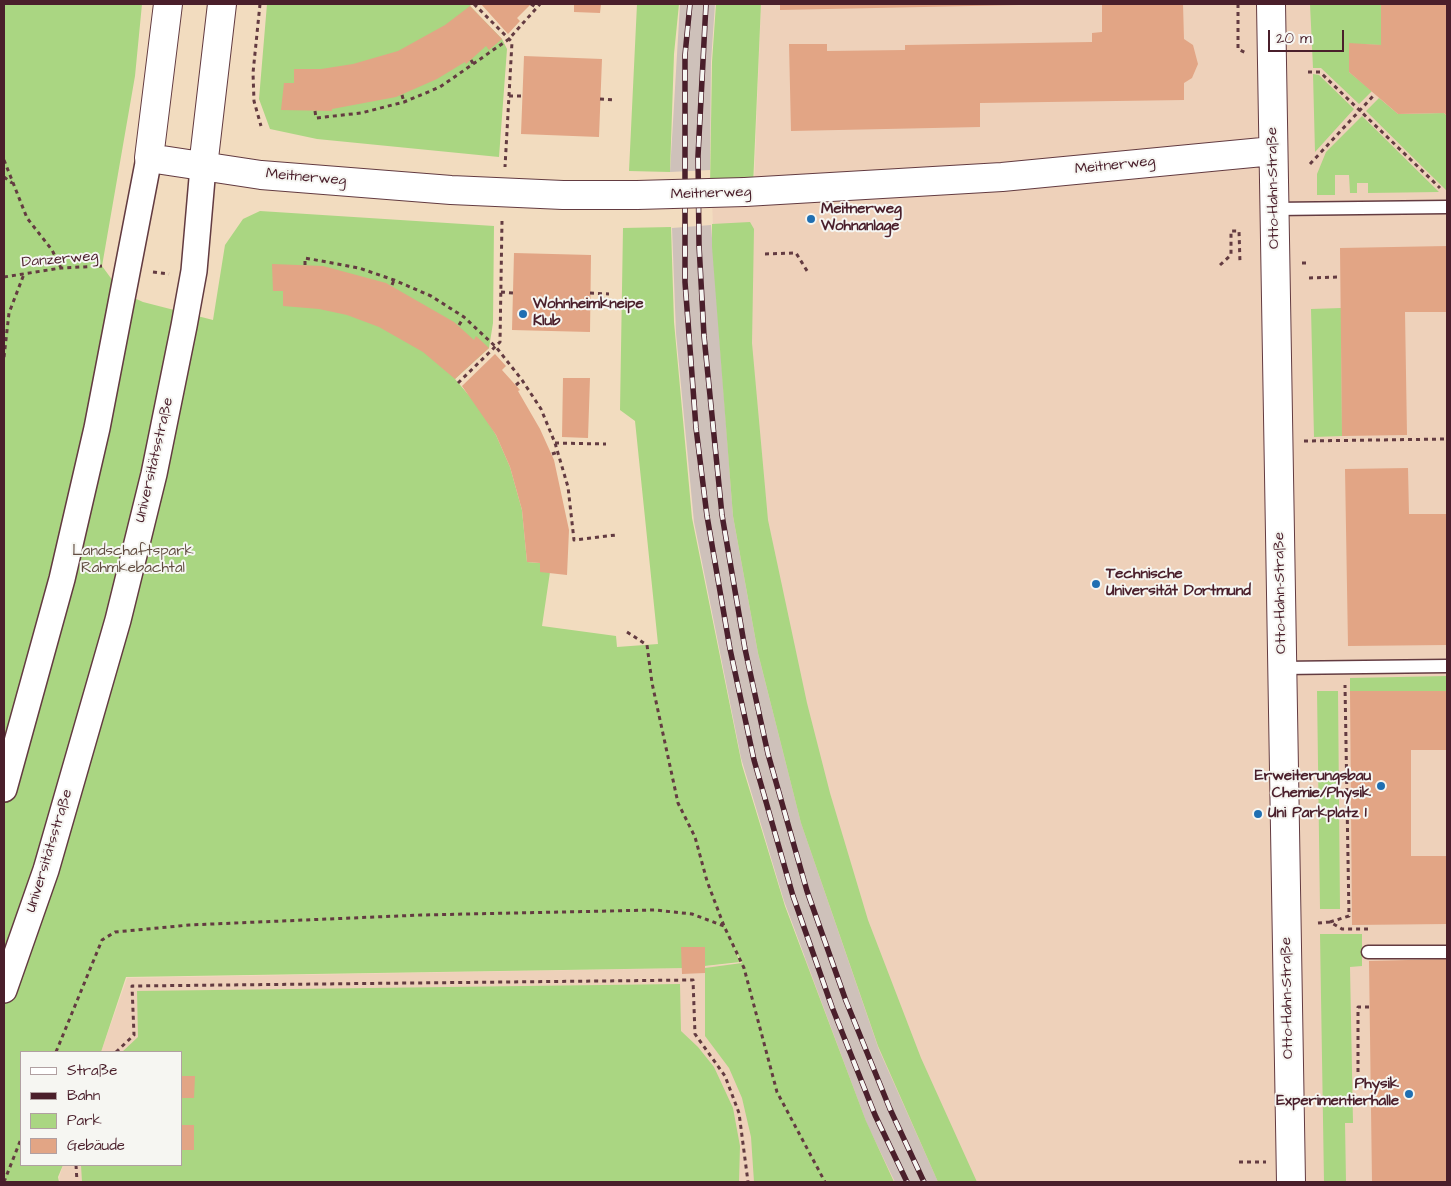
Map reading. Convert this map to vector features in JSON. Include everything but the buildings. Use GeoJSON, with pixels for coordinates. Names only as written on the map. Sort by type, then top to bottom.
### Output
{"type":"FeatureCollection","features":[{"type":"Feature","properties":{"kind":"street"},"geometry":{"type":"LineString","coordinates":[[4,789],[62,579],[97,428],[149,158],[168,4]]}},
{"type":"Feature","properties":{"kind":"street","name":"Universitätsstraße"},"geometry":{"type":"LineString","coordinates":[[4,990],[48,861],[118,620],[145,510],[194,270],[203,167],[222,4]]}},
{"type":"Feature","properties":{"kind":"street","name":"Otto-Hahn-Straße"},"geometry":{"type":"LineString","coordinates":[[1271,4],[1291,1182]]}},
{"type":"Feature","properties":{"kind":"street","name":"Meitnerweg"},"geometry":{"type":"LineString","coordinates":[[149,158],[261,175],[468,191],[637,195],[745,192],[1002,177],[1272,151]]}},
{"type":"Feature","properties":{"kind":"lane"},"geometry":{"type":"LineString","coordinates":[[1274,209],[1447,207]]}},
{"type":"Feature","properties":{"kind":"lane"},"geometry":{"type":"LineString","coordinates":[[1282,668],[1447,666]]}},
{"type":"Feature","properties":{"kind":"lane"},"geometry":{"type":"LineString","coordinates":[[1368,952],[1447,952]]}},
{"type":"Feature","properties":{"kind":"path"},"geometry":{"type":"LineString","coordinates":[[260,4],[253,73],[254,101],[260,126]]}},
{"type":"Feature","properties":{"kind":"path"},"geometry":{"type":"LineString","coordinates":[[474,4],[512,42],[505,167]]}},
{"type":"Feature","properties":{"kind":"path"},"geometry":{"type":"LineString","coordinates":[[531,4],[537,8]]}},
{"type":"Feature","properties":{"kind":"path"},"geometry":{"type":"LineString","coordinates":[[315,111],[316,118],[361,113],[404,102],[440,87],[509,39],[540,4]]}},
{"type":"Feature","properties":{"kind":"path"},"geometry":{"type":"LineString","coordinates":[[1238,4],[1238,49]]}},
{"type":"Feature","properties":{"kind":"path"},"geometry":{"type":"LineString","coordinates":[[471,60],[474,65]]}},
{"type":"Feature","properties":{"kind":"path"},"geometry":{"type":"LineString","coordinates":[[1308,72],[1320,72],[1440,189]]}},
{"type":"Feature","properties":{"kind":"path"},"geometry":{"type":"LineString","coordinates":[[1310,164],[1375,94]]}},
{"type":"Feature","properties":{"kind":"path"},"geometry":{"type":"LineString","coordinates":[[402,96],[404,102]]}},
{"type":"Feature","properties":{"kind":"path"},"geometry":{"type":"LineString","coordinates":[[509,96],[523,96]]}},
{"type":"Feature","properties":{"kind":"path"},"geometry":{"type":"LineString","coordinates":[[600,99],[615,100]]}},
{"type":"Feature","properties":{"kind":"path"},"geometry":{"type":"LineString","coordinates":[[4,160],[27,218],[52,250],[61,268]]}},
{"type":"Feature","properties":{"kind":"path"},"geometry":{"type":"LineString","coordinates":[[4,177],[13,184]]}},
{"type":"Feature","properties":{"kind":"path"},"geometry":{"type":"LineString","coordinates":[[458,383],[500,342],[502,221]]}},
{"type":"Feature","properties":{"kind":"path"},"geometry":{"type":"LineString","coordinates":[[1220,265],[1231,255],[1231,231],[1239,231],[1240,263],[1236,263]]}},
{"type":"Feature","properties":{"kind":"path"},"geometry":{"type":"LineString","coordinates":[[765,254],[796,254],[809,274]]}},
{"type":"Feature","properties":{"kind":"path"},"geometry":{"type":"LineString","coordinates":[[305,265],[305,258],[359,268],[394,280],[431,296],[464,317],[496,347],[522,380],[541,409],[555,443],[568,487],[571,530],[574,540],[616,535]]}},
{"type":"Feature","properties":{"kind":"path","name":"Danzerweg"},"geometry":{"type":"LineString","coordinates":[[4,277],[61,268],[111,267]]}},
{"type":"Feature","properties":{"kind":"path"},"geometry":{"type":"LineString","coordinates":[[150,272],[176,275]]}},
{"type":"Feature","properties":{"kind":"path"},"geometry":{"type":"LineString","coordinates":[[4,357],[9,313],[25,274]]}},
{"type":"Feature","properties":{"kind":"path"},"geometry":{"type":"LineString","coordinates":[[1309,278],[1340,277]]}},
{"type":"Feature","properties":{"kind":"path"},"geometry":{"type":"LineString","coordinates":[[392,285],[394,280]]}},
{"type":"Feature","properties":{"kind":"path"},"geometry":{"type":"LineString","coordinates":[[501,292],[513,292]]}},
{"type":"Feature","properties":{"kind":"path"},"geometry":{"type":"LineString","coordinates":[[590,294],[609,294]]}},
{"type":"Feature","properties":{"kind":"path"},"geometry":{"type":"LineString","coordinates":[[459,325],[464,317]]}},
{"type":"Feature","properties":{"kind":"path"},"geometry":{"type":"LineString","coordinates":[[516,385],[522,380]]}},
{"type":"Feature","properties":{"kind":"path"},"geometry":{"type":"LineString","coordinates":[[572,437],[572,443]]}},
{"type":"Feature","properties":{"kind":"path"},"geometry":{"type":"LineString","coordinates":[[1278,441],[1447,439]]}},
{"type":"Feature","properties":{"kind":"path"},"geometry":{"type":"LineString","coordinates":[[555,443],[606,444]]}},
{"type":"Feature","properties":{"kind":"path"},"geometry":{"type":"LineString","coordinates":[[552,454],[558,452]]}},
{"type":"Feature","properties":{"kind":"path"},"geometry":{"type":"LineString","coordinates":[[627,632],[648,645],[652,683],[678,804],[696,837],[708,881],[724,926],[744,968],[777,1092],[825,1182]]}},
{"type":"Feature","properties":{"kind":"path"},"geometry":{"type":"LineString","coordinates":[[1318,923],[1330,922],[1349,916],[1345,667]]}},
{"type":"Feature","properties":{"kind":"path"},"geometry":{"type":"LineString","coordinates":[[56,1051],[102,940],[115,932],[189,925],[392,916],[655,910],[692,914],[724,926]]}},
{"type":"Feature","properties":{"kind":"path"},"geometry":{"type":"LineString","coordinates":[[1330,922],[1342,930],[1368,929]]}},
{"type":"Feature","properties":{"kind":"path"},"geometry":{"type":"LineString","coordinates":[[117,1051],[134,1035],[132,986],[693,980],[695,1034],[724,1076],[739,1113],[748,1182]]}},
{"type":"Feature","properties":{"kind":"path"},"geometry":{"type":"LineString","coordinates":[[1358,1072],[1358,1007],[1369,1006]]}},
{"type":"Feature","properties":{"kind":"path"},"geometry":{"type":"LineString","coordinates":[[4,1182],[20,1142]]}},
{"type":"Feature","properties":{"kind":"path"},"geometry":{"type":"LineString","coordinates":[[1239,1162],[1259,1162]]}},
{"type":"Feature","properties":{"kind":"path"},"geometry":{"type":"LineString","coordinates":[[76,1166],[77,1182]]}},
{"type":"Feature","properties":{"kind":"shaded area"},"geometry":{"type":"Polygon","coordinates":[[[680,4],[715,4],[711,62],[710,170],[670,172],[680,4]]]}},
{"type":"Feature","properties":{"kind":"shaded area"},"geometry":{"type":"Polygon","coordinates":[[[761,4],[1259,4],[1262,146],[754,186],[761,4]]]}},
{"type":"Feature","properties":{"kind":"shaded area","name":"Technische Universität Dortmund"},"geometry":{"type":"Polygon","coordinates":[[[1276,4],[1447,4],[1447,1182],[60,1182],[59,1178],[63,1166],[182,1166],[182,1051],[101,1051],[127,978],[687,968],[833,954],[758,653],[733,516],[717,339],[712,199],[1279,155],[1276,4]]]}},
{"type":"Feature","properties":{"kind":"shaded area"},"geometry":{"type":"Polygon","coordinates":[[[711,225],[733,516],[758,653],[801,823],[879,1050],[938,1182],[895,1182],[867,1124],[784,901],[741,758],[694,522],[676,333],[672,228],[711,225]]]}},
{"type":"Feature","properties":{"kind":"green space","name":"Landschaftspark Rahmkebachtal"},"geometry":{"type":"Polygon","coordinates":[[[4,4],[142,4],[135,76],[102,266],[121,292],[143,302],[213,320],[225,245],[243,219],[260,211],[494,226],[493,323],[489,348],[455,379],[478,406],[496,435],[510,467],[522,510],[527,562],[540,563],[540,572],[550,572],[542,626],[616,636],[617,647],[658,644],[635,421],[620,410],[623,228],[671,227],[674,322],[692,518],[742,765],[785,906],[866,1121],[894,1182],[754,1182],[751,1137],[742,1098],[729,1068],[705,1036],[705,968],[742,963],[733,945],[740,962],[687,968],[126,977],[101,1051],[20,1051],[20,1166],[63,1166],[58,1177],[59,1182],[4,1182],[4,4]]]}},
{"type":"Feature","properties":{"kind":"green space"},"geometry":{"type":"Polygon","coordinates":[[[267,4],[472,4],[470,6],[502,39],[507,49],[499,157],[317,139],[270,129],[259,99],[267,4]]]}},
{"type":"Feature","properties":{"kind":"green space"},"geometry":{"type":"Polygon","coordinates":[[[637,4],[679,4],[674,54],[670,172],[629,171],[637,4]]]}},
{"type":"Feature","properties":{"kind":"green space"},"geometry":{"type":"Polygon","coordinates":[[[716,4],[761,4],[753,186],[710,187],[712,62],[716,4]]]}},
{"type":"Feature","properties":{"kind":"green space"},"geometry":{"type":"Polygon","coordinates":[[[1310,4],[1381,4],[1381,45],[1349,44],[1349,72],[1372,91],[1359,104],[1321,68],[1313,68],[1310,4]]]}},
{"type":"Feature","properties":{"kind":"green space"},"geometry":{"type":"Polygon","coordinates":[[[1313,74],[1319,75],[1354,109],[1315,152],[1313,74]]]}},
{"type":"Feature","properties":{"kind":"green space"},"geometry":{"type":"Polygon","coordinates":[[[1379,98],[1398,114],[1444,113],[1447,116],[1447,191],[1366,111],[1379,98]]]}},
{"type":"Feature","properties":{"kind":"green space"},"geometry":{"type":"Polygon","coordinates":[[[1362,116],[1439,192],[1368,193],[1368,183],[1357,183],[1357,193],[1350,193],[1349,175],[1335,175],[1335,195],[1317,195],[1317,174],[1326,152],[1362,116]]]}},
{"type":"Feature","properties":{"kind":"green space"},"geometry":{"type":"Polygon","coordinates":[[[750,222],[754,229],[752,343],[768,520],[807,703],[830,793],[868,920],[921,1058],[977,1182],[938,1182],[878,1046],[801,823],[758,653],[733,516],[712,247],[712,224],[750,222]]]}},
{"type":"Feature","properties":{"kind":"green space"},"geometry":{"type":"Polygon","coordinates":[[[1341,308],[1342,436],[1314,437],[1311,309],[1341,308]]]}},
{"type":"Feature","properties":{"kind":"green space"},"geometry":{"type":"Polygon","coordinates":[[[1447,676],[1447,691],[1350,691],[1350,678],[1447,676]]]}},
{"type":"Feature","properties":{"kind":"green space"},"geometry":{"type":"Polygon","coordinates":[[[1317,691],[1338,691],[1340,909],[1320,909],[1317,691]]]}},
{"type":"Feature","properties":{"kind":"green space"},"geometry":{"type":"Polygon","coordinates":[[[1320,934],[1362,934],[1362,966],[1350,967],[1353,1123],[1345,1123],[1346,1182],[1324,1182],[1320,934]]]}},
{"type":"Feature","properties":{"kind":"green space"},"geometry":{"type":"Polygon","coordinates":[[[680,984],[681,1031],[698,1047],[714,1067],[733,1108],[740,1146],[739,1182],[82,1182],[81,1166],[182,1166],[182,1051],[123,1051],[138,1037],[137,991],[680,984]]]}},
{"type":"Feature","properties":{"kind":"railway"},"geometry":{"type":"LineString","coordinates":[[690,4],[685,55],[685,282],[696,428],[707,516],[730,649],[754,760],[793,896],[832,1007],[875,1115],[907,1182]]}},
{"type":"Feature","properties":{"kind":"railway"},"geometry":{"type":"LineString","coordinates":[[706,4],[698,156],[699,245],[704,336],[722,515],[745,649],[768,754],[807,891],[846,1001],[890,1109],[924,1182]]}},
{"type":"Feature","properties":{"kind":"place","name":"Meitnerweg Wohnanlage"},"geometry":{"type":"Point","coordinates":[811,219]}},
{"type":"Feature","properties":{"kind":"place","name":"Wohnheimkneipe Klub"},"geometry":{"type":"Point","coordinates":[523,314]}},
{"type":"Feature","properties":{"kind":"place","name":"Technische Universität Dortmund"},"geometry":{"type":"Point","coordinates":[1096,584]}},
{"type":"Feature","properties":{"kind":"place","name":"Erweiterungsbau Chemie/Physik"},"geometry":{"type":"Point","coordinates":[1381,786]}},
{"type":"Feature","properties":{"kind":"place","name":"Uni Parkplatz 1"},"geometry":{"type":"Point","coordinates":[1258,814]}},
{"type":"Feature","properties":{"kind":"place","name":"Physik Experimentierhalle"},"geometry":{"type":"Point","coordinates":[1409,1094]}}]}
